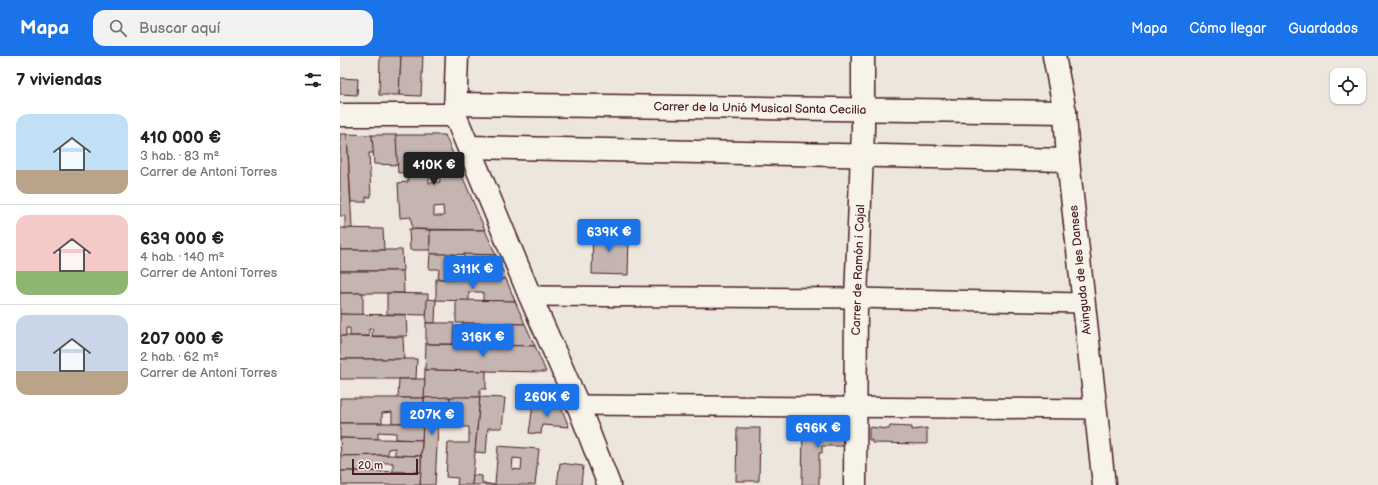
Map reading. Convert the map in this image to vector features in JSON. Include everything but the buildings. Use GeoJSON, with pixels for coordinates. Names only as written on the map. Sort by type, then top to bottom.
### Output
{"type":"FeatureCollection","features":[{"type":"Feature","properties":{"kind":"street"},"geometry":{"type":"LineString","coordinates":[[457,56],[455,110],[530,296],[578,405],[609,485]]}},
{"type":"Feature","properties":{"kind":"street","name":"Carrer de Ramón i Cajal"},"geometry":{"type":"LineString","coordinates":[[856,485],[856,298],[862,156],[863,56]]}},
{"type":"Feature","properties":{"kind":"street","name":"Avinguda de les Danses"},"geometry":{"type":"LineString","coordinates":[[1054,56],[1065,112],[1068,160],[1094,409],[1104,485]]}},
{"type":"Feature","properties":{"kind":"street","name":"Carrer de la Unió Musical Santa Cecilia"},"geometry":{"type":"LineString","coordinates":[[340,114],[455,110],[863,109],[1065,112]]}},
{"type":"Feature","properties":{"kind":"street"},"geometry":{"type":"LineString","coordinates":[[469,147],[1068,160]]}},
{"type":"Feature","properties":{"kind":"street"},"geometry":{"type":"LineString","coordinates":[[530,296],[856,298],[1083,303]]}},
{"type":"Feature","properties":{"kind":"street"},"geometry":{"type":"LineString","coordinates":[[578,405],[1094,409]]}}]}
